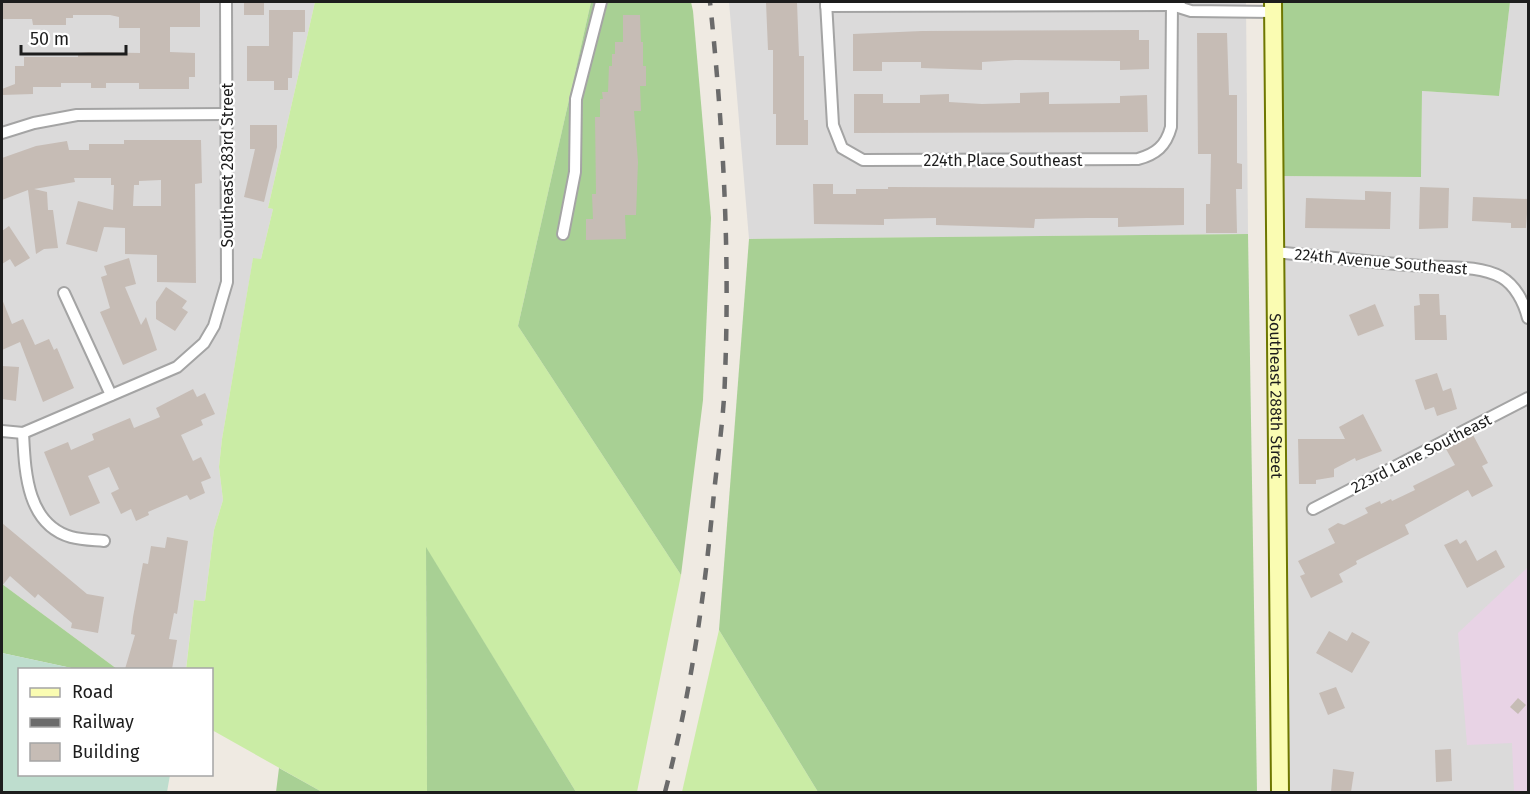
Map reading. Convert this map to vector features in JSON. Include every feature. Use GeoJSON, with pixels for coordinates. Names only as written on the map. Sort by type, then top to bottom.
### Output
{"type":"FeatureCollection","features":[{"type":"Feature","properties":{"kind":"street","name":"Southeast 283rd Street"},"geometry":{"type":"LineString","coordinates":[[111,395],[177,367],[204,342],[214,326],[227,282],[226,2]]}},
{"type":"Feature","properties":{"kind":"street"},"geometry":{"type":"LineString","coordinates":[[563,234],[575,172],[576,99],[601,2]]}},
{"type":"Feature","properties":{"kind":"street"},"geometry":{"type":"LineString","coordinates":[[826,4],[1174,3],[1191,11],[1273,7]]}},
{"type":"Feature","properties":{"kind":"street","name":"224th Place Southeast"},"geometry":{"type":"LineString","coordinates":[[826,4],[832,125],[842,148],[863,160],[1137,159],[1153,155],[1163,146],[1169,134],[1172,116],[1174,3]]}},
{"type":"Feature","properties":{"kind":"street","name":"Southeast 288th Street"},"geometry":{"type":"LineString","coordinates":[[1273,7],[1273,252],[1280,792]]}},
{"type":"Feature","properties":{"kind":"street"},"geometry":{"type":"LineString","coordinates":[[2,134],[42,121],[77,115],[227,114]]}},
{"type":"Feature","properties":{"kind":"street","name":"224th Avenue Southeast"},"geometry":{"type":"LineString","coordinates":[[1273,252],[1425,267],[1455,267],[1486,272],[1502,278],[1518,294],[1528,318]]}},
{"type":"Feature","properties":{"kind":"street"},"geometry":{"type":"LineString","coordinates":[[2,431],[23,433],[111,395],[64,293]]}},
{"type":"Feature","properties":{"kind":"street","name":"223rd Lane Southeast"},"geometry":{"type":"LineString","coordinates":[[1313,509],[1528,398]]}},
{"type":"Feature","properties":{"kind":"street"},"geometry":{"type":"LineString","coordinates":[[23,433],[28,487],[41,514],[59,532],[72,537],[104,541]]}},
{"type":"Feature","properties":{"kind":"shaded area"},"geometry":{"type":"Polygon","coordinates":[[[2,2],[315,2],[268,208],[273,209],[261,259],[253,259],[222,439],[219,467],[223,500],[214,530],[205,601],[194,600],[186,668],[116,668],[2,584],[2,2]]]}},
{"type":"Feature","properties":{"kind":"shaded area"},"geometry":{"type":"Polygon","coordinates":[[[729,2],[1246,2],[1248,234],[749,239],[729,2]]]}},
{"type":"Feature","properties":{"kind":"shaded area"},"geometry":{"type":"Polygon","coordinates":[[[1510,2],[1528,2],[1528,792],[1289,792],[1280,176],[1421,177],[1422,91],[1499,96],[1510,2]]]}},
{"type":"Feature","properties":{"kind":"shaded area"},"geometry":{"type":"Polygon","coordinates":[[[1528,567],[1528,792],[1514,792],[1512,743],[1467,745],[1458,633],[1528,567]]]}},
{"type":"Feature","properties":{"kind":"green space"},"geometry":{"type":"Polygon","coordinates":[[[315,2],[591,2],[518,326],[681,575],[637,792],[576,792],[426,548],[427,792],[322,792],[213,731],[213,668],[186,668],[194,600],[205,601],[214,530],[223,500],[219,467],[222,439],[253,258],[261,259],[273,209],[268,208],[315,2]]]}},
{"type":"Feature","properties":{"kind":"green space"},"geometry":{"type":"Polygon","coordinates":[[[591,2],[691,2],[693,11],[711,218],[703,400],[681,575],[518,326],[591,2]]]}},
{"type":"Feature","properties":{"kind":"green space"},"geometry":{"type":"Polygon","coordinates":[[[1278,2],[1510,2],[1499,96],[1422,91],[1421,177],[1280,176],[1278,2]]]}},
{"type":"Feature","properties":{"kind":"green space"},"geometry":{"type":"Polygon","coordinates":[[[1248,234],[1257,792],[818,792],[719,630],[749,239],[1248,234]]]}},
{"type":"Feature","properties":{"kind":"green space"},"geometry":{"type":"Polygon","coordinates":[[[426,547],[576,792],[427,792],[426,547]]]}},
{"type":"Feature","properties":{"kind":"green space"},"geometry":{"type":"Polygon","coordinates":[[[2,584],[116,668],[71,668],[2,653],[2,584]]]}},
{"type":"Feature","properties":{"kind":"green space"},"geometry":{"type":"Polygon","coordinates":[[[719,630],[818,792],[682,792],[719,630]]]}},
{"type":"Feature","properties":{"kind":"green space"},"geometry":{"type":"Polygon","coordinates":[[[2,653],[71,668],[18,668],[18,776],[170,776],[167,792],[2,792],[2,653]]]}},
{"type":"Feature","properties":{"kind":"green space"},"geometry":{"type":"Polygon","coordinates":[[[279,768],[322,792],[276,792],[279,768]]]}},
{"type":"Feature","properties":{"kind":"building"},"geometry":{"type":"Polygon","coordinates":[[[2,2],[200,2],[200,27],[170,27],[170,52],[195,53],[195,77],[189,77],[189,89],[139,89],[139,83],[106,83],[106,88],[91,88],[91,83],[61,83],[61,87],[33,87],[33,94],[2,95],[2,89],[15,84],[15,66],[24,66],[24,57],[78,57],[78,53],[89,52],[140,53],[140,28],[119,28],[119,17],[110,15],[73,15],[73,18],[66,18],[66,25],[33,25],[32,19],[2,19],[2,2]]]}},
{"type":"Feature","properties":{"kind":"building"},"geometry":{"type":"Polygon","coordinates":[[[244,2],[264,2],[264,15],[244,15],[244,2]]]}},
{"type":"Feature","properties":{"kind":"building"},"geometry":{"type":"Polygon","coordinates":[[[766,2],[797,2],[799,56],[804,56],[804,120],[808,120],[808,145],[776,145],[776,114],[773,114],[773,50],[768,50],[766,2]]]}},
{"type":"Feature","properties":{"kind":"building"},"geometry":{"type":"Polygon","coordinates":[[[269,10],[305,10],[305,32],[293,32],[292,78],[288,78],[288,90],[274,90],[274,81],[247,81],[247,46],[269,46],[269,10]]]}},
{"type":"Feature","properties":{"kind":"building"},"geometry":{"type":"Polygon","coordinates":[[[623,15],[640,15],[643,66],[646,66],[646,86],[640,86],[641,111],[634,111],[638,162],[636,215],[625,215],[626,239],[586,240],[586,219],[593,219],[592,194],[596,194],[595,117],[600,117],[602,92],[608,92],[609,66],[612,66],[612,54],[615,54],[615,42],[623,42],[623,15]]]}},
{"type":"Feature","properties":{"kind":"building"},"geometry":{"type":"Polygon","coordinates":[[[1139,30],[1139,40],[1149,40],[1149,69],[1120,70],[1120,61],[1015,60],[982,62],[982,70],[921,68],[921,62],[882,62],[882,71],[853,71],[853,34],[922,31],[1139,30]]]}},
{"type":"Feature","properties":{"kind":"building"},"geometry":{"type":"Polygon","coordinates":[[[1197,33],[1227,33],[1229,95],[1237,95],[1237,163],[1242,164],[1242,189],[1236,189],[1237,233],[1206,233],[1206,204],[1210,204],[1211,154],[1198,154],[1197,33]]]}},
{"type":"Feature","properties":{"kind":"building"},"geometry":{"type":"Polygon","coordinates":[[[1049,92],[1049,104],[1120,103],[1120,96],[1147,95],[1148,132],[854,133],[854,94],[883,94],[883,103],[920,103],[920,95],[949,94],[949,102],[982,104],[1020,103],[1020,93],[1049,92]]]}},
{"type":"Feature","properties":{"kind":"building"},"geometry":{"type":"Polygon","coordinates":[[[250,125],[277,125],[277,147],[264,202],[244,197],[255,149],[250,149],[250,125]]]}},
{"type":"Feature","properties":{"kind":"building"},"geometry":{"type":"Polygon","coordinates":[[[124,140],[201,140],[202,183],[195,184],[196,283],[157,282],[157,255],[125,254],[125,228],[104,227],[97,252],[66,244],[78,201],[113,210],[114,185],[111,185],[111,178],[74,178],[75,182],[34,189],[47,192],[48,210],[53,210],[58,248],[44,249],[36,254],[28,190],[2,200],[2,158],[36,146],[67,141],[69,150],[89,150],[89,144],[124,144],[124,140]],[[161,180],[139,181],[139,185],[134,185],[133,206],[161,206],[161,180]]]}},
{"type":"Feature","properties":{"kind":"building"},"geometry":{"type":"Polygon","coordinates":[[[813,184],[833,184],[833,194],[856,194],[856,189],[888,189],[888,187],[1184,188],[1184,225],[1118,227],[1118,218],[1035,219],[1034,228],[936,225],[936,218],[884,219],[884,225],[814,224],[813,184]]]}},
{"type":"Feature","properties":{"kind":"building"},"geometry":{"type":"Polygon","coordinates":[[[1420,187],[1449,188],[1448,228],[1419,229],[1420,187]]]}},
{"type":"Feature","properties":{"kind":"building"},"geometry":{"type":"Polygon","coordinates":[[[1365,191],[1391,192],[1390,229],[1305,228],[1306,198],[1365,200],[1365,191]]]}},
{"type":"Feature","properties":{"kind":"building"},"geometry":{"type":"Polygon","coordinates":[[[1473,197],[1528,199],[1526,228],[1511,228],[1511,223],[1472,221],[1473,197]]]}},
{"type":"Feature","properties":{"kind":"building"},"geometry":{"type":"Polygon","coordinates":[[[9,226],[30,258],[15,267],[10,259],[2,264],[2,231],[9,226]]]}},
{"type":"Feature","properties":{"kind":"building"},"geometry":{"type":"Polygon","coordinates":[[[129,258],[136,284],[125,287],[141,325],[146,317],[157,350],[123,365],[100,312],[110,308],[101,277],[107,275],[104,266],[129,258]]]}},
{"type":"Feature","properties":{"kind":"building"},"geometry":{"type":"Polygon","coordinates":[[[166,287],[187,301],[182,308],[188,312],[175,331],[156,319],[156,302],[166,287]]]}},
{"type":"Feature","properties":{"kind":"building"},"geometry":{"type":"Polygon","coordinates":[[[1419,294],[1439,294],[1440,315],[1446,315],[1447,340],[1415,340],[1414,306],[1420,305],[1419,294]]]}},
{"type":"Feature","properties":{"kind":"building"},"geometry":{"type":"Polygon","coordinates":[[[2,299],[12,324],[23,319],[35,345],[49,339],[54,350],[57,348],[74,388],[43,402],[20,342],[2,350],[2,299]]]}},
{"type":"Feature","properties":{"kind":"building"},"geometry":{"type":"Polygon","coordinates":[[[1375,304],[1384,326],[1358,336],[1349,315],[1375,304]]]}},
{"type":"Feature","properties":{"kind":"building"},"geometry":{"type":"Polygon","coordinates":[[[2,366],[19,367],[16,401],[2,399],[2,366]]]}},
{"type":"Feature","properties":{"kind":"building"},"geometry":{"type":"Polygon","coordinates":[[[1437,373],[1443,391],[1451,388],[1457,409],[1437,416],[1434,407],[1425,410],[1415,380],[1437,373]]]}},
{"type":"Feature","properties":{"kind":"building"},"geometry":{"type":"Polygon","coordinates":[[[193,389],[197,397],[205,393],[215,414],[201,420],[203,425],[181,435],[193,461],[201,457],[211,478],[201,482],[205,493],[190,500],[187,495],[148,512],[149,515],[136,521],[131,509],[121,514],[111,493],[119,489],[109,467],[88,476],[100,503],[70,516],[44,452],[68,442],[71,450],[94,440],[92,434],[130,418],[134,428],[160,417],[156,408],[193,389]]]}},
{"type":"Feature","properties":{"kind":"building"},"geometry":{"type":"Polygon","coordinates":[[[1363,414],[1382,451],[1356,461],[1355,458],[1334,469],[1334,477],[1316,480],[1316,484],[1299,484],[1298,439],[1345,439],[1339,427],[1363,414]]]}},
{"type":"Feature","properties":{"kind":"building"},"geometry":{"type":"Polygon","coordinates":[[[1473,435],[1488,463],[1482,466],[1493,486],[1472,497],[1468,490],[1405,525],[1409,534],[1356,561],[1357,564],[1339,574],[1343,582],[1311,598],[1300,576],[1305,574],[1298,561],[1335,543],[1328,529],[1338,523],[1344,525],[1368,513],[1365,508],[1380,501],[1381,504],[1391,499],[1392,501],[1415,490],[1413,486],[1455,465],[1446,449],[1473,435]]]}},
{"type":"Feature","properties":{"kind":"building"},"geometry":{"type":"Polygon","coordinates":[[[2,523],[87,594],[104,597],[98,633],[71,628],[72,623],[38,594],[35,598],[10,576],[2,586],[2,523]]]}},
{"type":"Feature","properties":{"kind":"building"},"geometry":{"type":"Polygon","coordinates":[[[167,537],[188,541],[177,614],[174,613],[169,639],[177,640],[172,668],[125,668],[135,635],[131,634],[143,563],[148,564],[151,546],[165,548],[167,537]]]}},
{"type":"Feature","properties":{"kind":"building"},"geometry":{"type":"Polygon","coordinates":[[[1457,539],[1460,544],[1466,540],[1477,561],[1496,550],[1505,567],[1467,588],[1444,545],[1457,539]]]}},
{"type":"Feature","properties":{"kind":"building"},"geometry":{"type":"Polygon","coordinates":[[[1329,631],[1347,641],[1352,632],[1370,642],[1352,673],[1316,653],[1329,631]]]}},
{"type":"Feature","properties":{"kind":"building"},"geometry":{"type":"Polygon","coordinates":[[[1336,687],[1345,708],[1328,715],[1319,693],[1336,687]]]}},
{"type":"Feature","properties":{"kind":"building"},"geometry":{"type":"Polygon","coordinates":[[[1518,698],[1526,705],[1518,714],[1510,707],[1518,698]]]}},
{"type":"Feature","properties":{"kind":"building"},"geometry":{"type":"Polygon","coordinates":[[[1451,749],[1452,781],[1436,782],[1435,750],[1451,749]]]}},
{"type":"Feature","properties":{"kind":"building"},"geometry":{"type":"Polygon","coordinates":[[[1333,769],[1354,772],[1351,792],[1331,792],[1333,769]]]}},
{"type":"Feature","properties":{"kind":"railway"},"geometry":{"type":"LineString","coordinates":[[665,792],[682,721],[700,612],[724,392],[726,235],[719,95],[710,2]]}}]}
